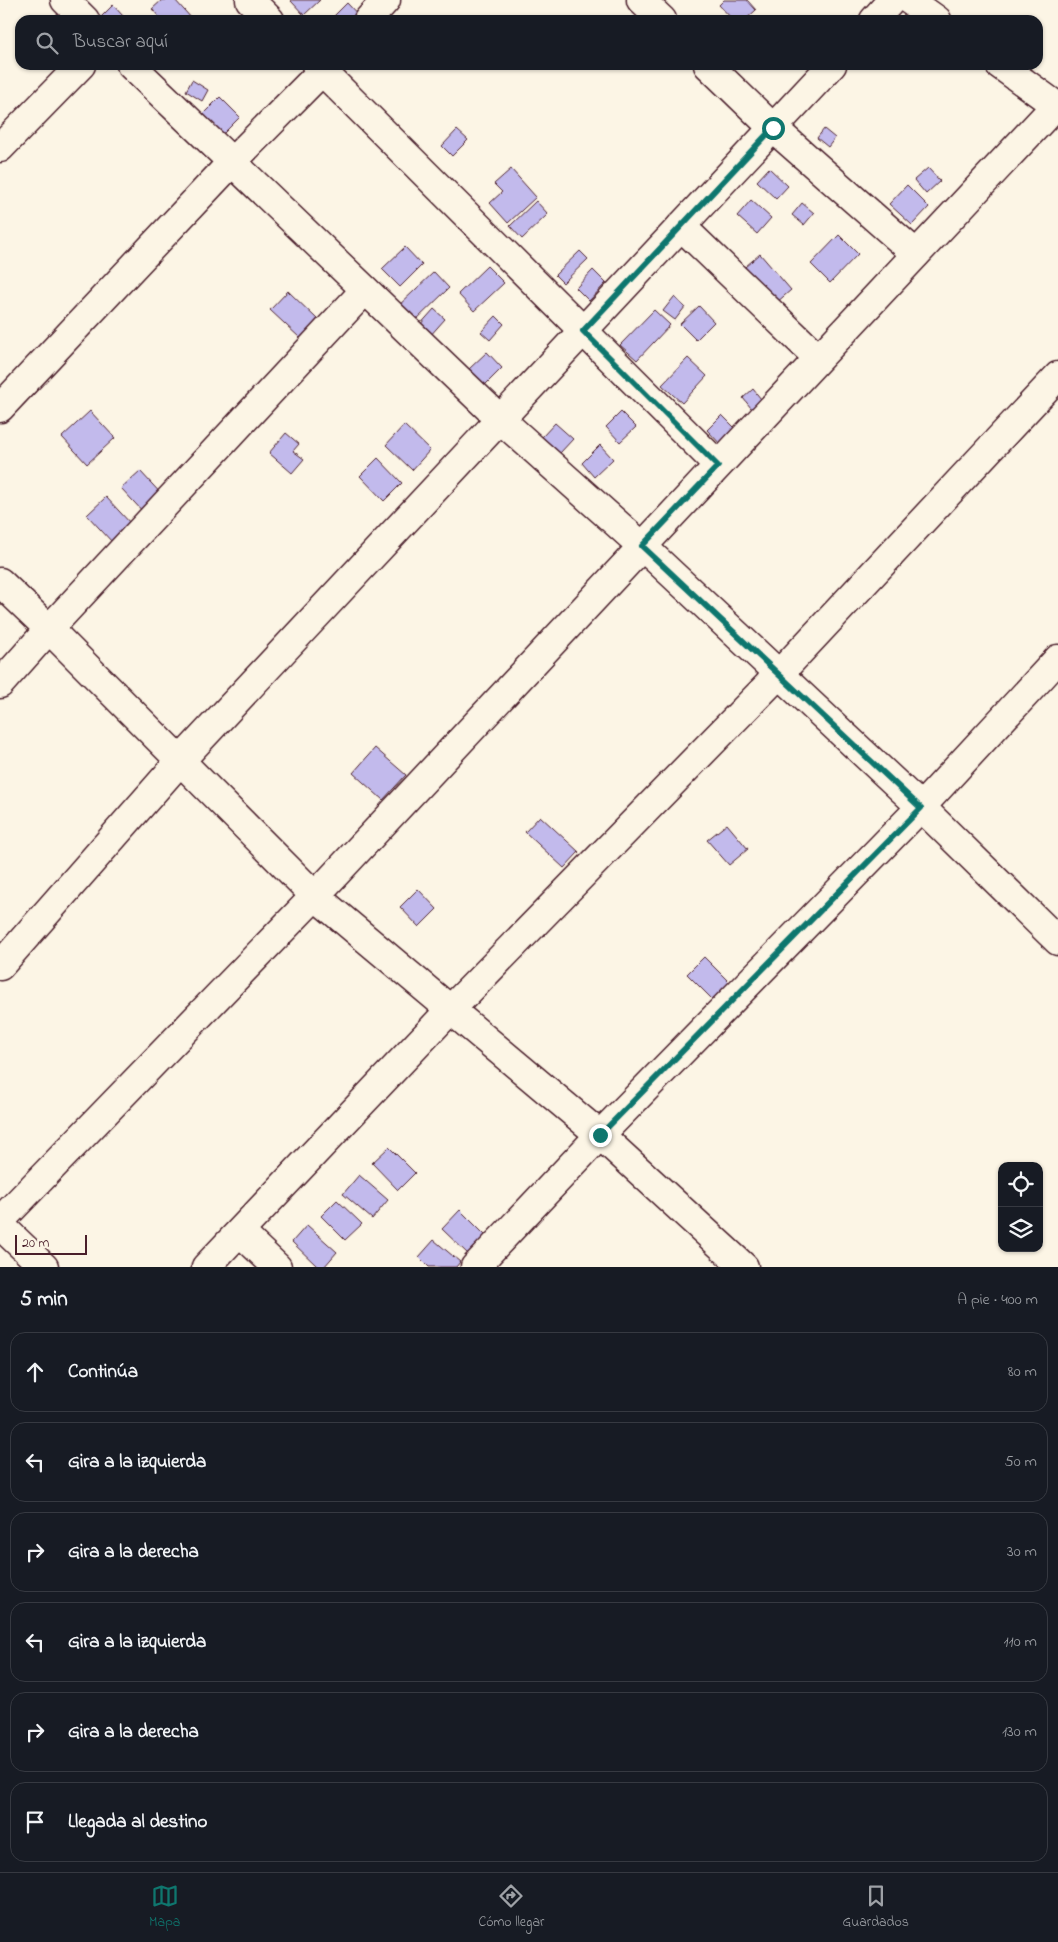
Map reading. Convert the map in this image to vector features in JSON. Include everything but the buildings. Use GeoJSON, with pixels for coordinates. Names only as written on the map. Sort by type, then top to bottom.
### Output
{"type":"FeatureCollection","features":[{"type":"Feature","properties":{"kind":"street"},"geometry":{"type":"LineString","coordinates":[[66,0],[80,15]]}},
{"type":"Feature","properties":{"kind":"street"},"geometry":{"type":"LineString","coordinates":[[250,0],[265,15]]}},
{"type":"Feature","properties":{"kind":"street"},"geometry":{"type":"LineString","coordinates":[[372,15],[386,0]]}},
{"type":"Feature","properties":{"kind":"street"},"geometry":{"type":"LineString","coordinates":[[641,0],[657,15]]}},
{"type":"Feature","properties":{"kind":"street"},"geometry":{"type":"LineString","coordinates":[[878,15],[892,0]]}},
{"type":"Feature","properties":{"kind":"street"},"geometry":{"type":"LineString","coordinates":[[909,0],[930,15]]}},
{"type":"Feature","properties":{"kind":"street"},"geometry":{"type":"LineString","coordinates":[[0,148],[76,70]]}},
{"type":"Feature","properties":{"kind":"street"},"geometry":{"type":"LineString","coordinates":[[136,70],[500,419],[642,546],[779,674],[1058,941]]}},
{"type":"Feature","properties":{"kind":"street"},"geometry":{"type":"LineString","coordinates":[[0,408],[319,70]]}},
{"type":"Feature","properties":{"kind":"street"},"geometry":{"type":"LineString","coordinates":[[325,70],[718,466]]}},
{"type":"Feature","properties":{"kind":"street"},"geometry":{"type":"LineString","coordinates":[[713,70],[773,128],[916,254]]}},
{"type":"Feature","properties":{"kind":"street"},"geometry":{"type":"LineString","coordinates":[[0,966],[180,761],[827,70]]}},
{"type":"Feature","properties":{"kind":"street"},"geometry":{"type":"LineString","coordinates":[[44,1267],[0,1223],[315,896],[818,358],[1057,106],[1007,70]]}},
{"type":"Feature","properties":{"kind":"street"},"geometry":{"type":"LineString","coordinates":[[681,226],[818,358]]}},
{"type":"Feature","properties":{"kind":"street"},"geometry":{"type":"LineString","coordinates":[[0,684],[49,628],[365,290]]}},
{"type":"Feature","properties":{"kind":"street"},"geometry":{"type":"LineString","coordinates":[[206,1267],[450,1010],[779,674],[1058,376]]}},
{"type":"Feature","properties":{"kind":"street"},"geometry":{"type":"LineString","coordinates":[[0,582],[49,628],[315,896],[600,1135],[744,1267]]}},
{"type":"Feature","properties":{"kind":"street"},"geometry":{"type":"LineString","coordinates":[[475,1267],[600,1135],[921,808],[1058,659]]}},
{"type":"Feature","properties":{"kind":"street"},"geometry":{"type":"LineString","coordinates":[[240,1232],[277,1267]]}},
{"type":"Feature","properties":{"kind":"route"},"geometry":{"type":"LineString","coordinates":[[600,1135],[921,808],[642,546],[718,466],[583,331],[773,128]]}}]}
